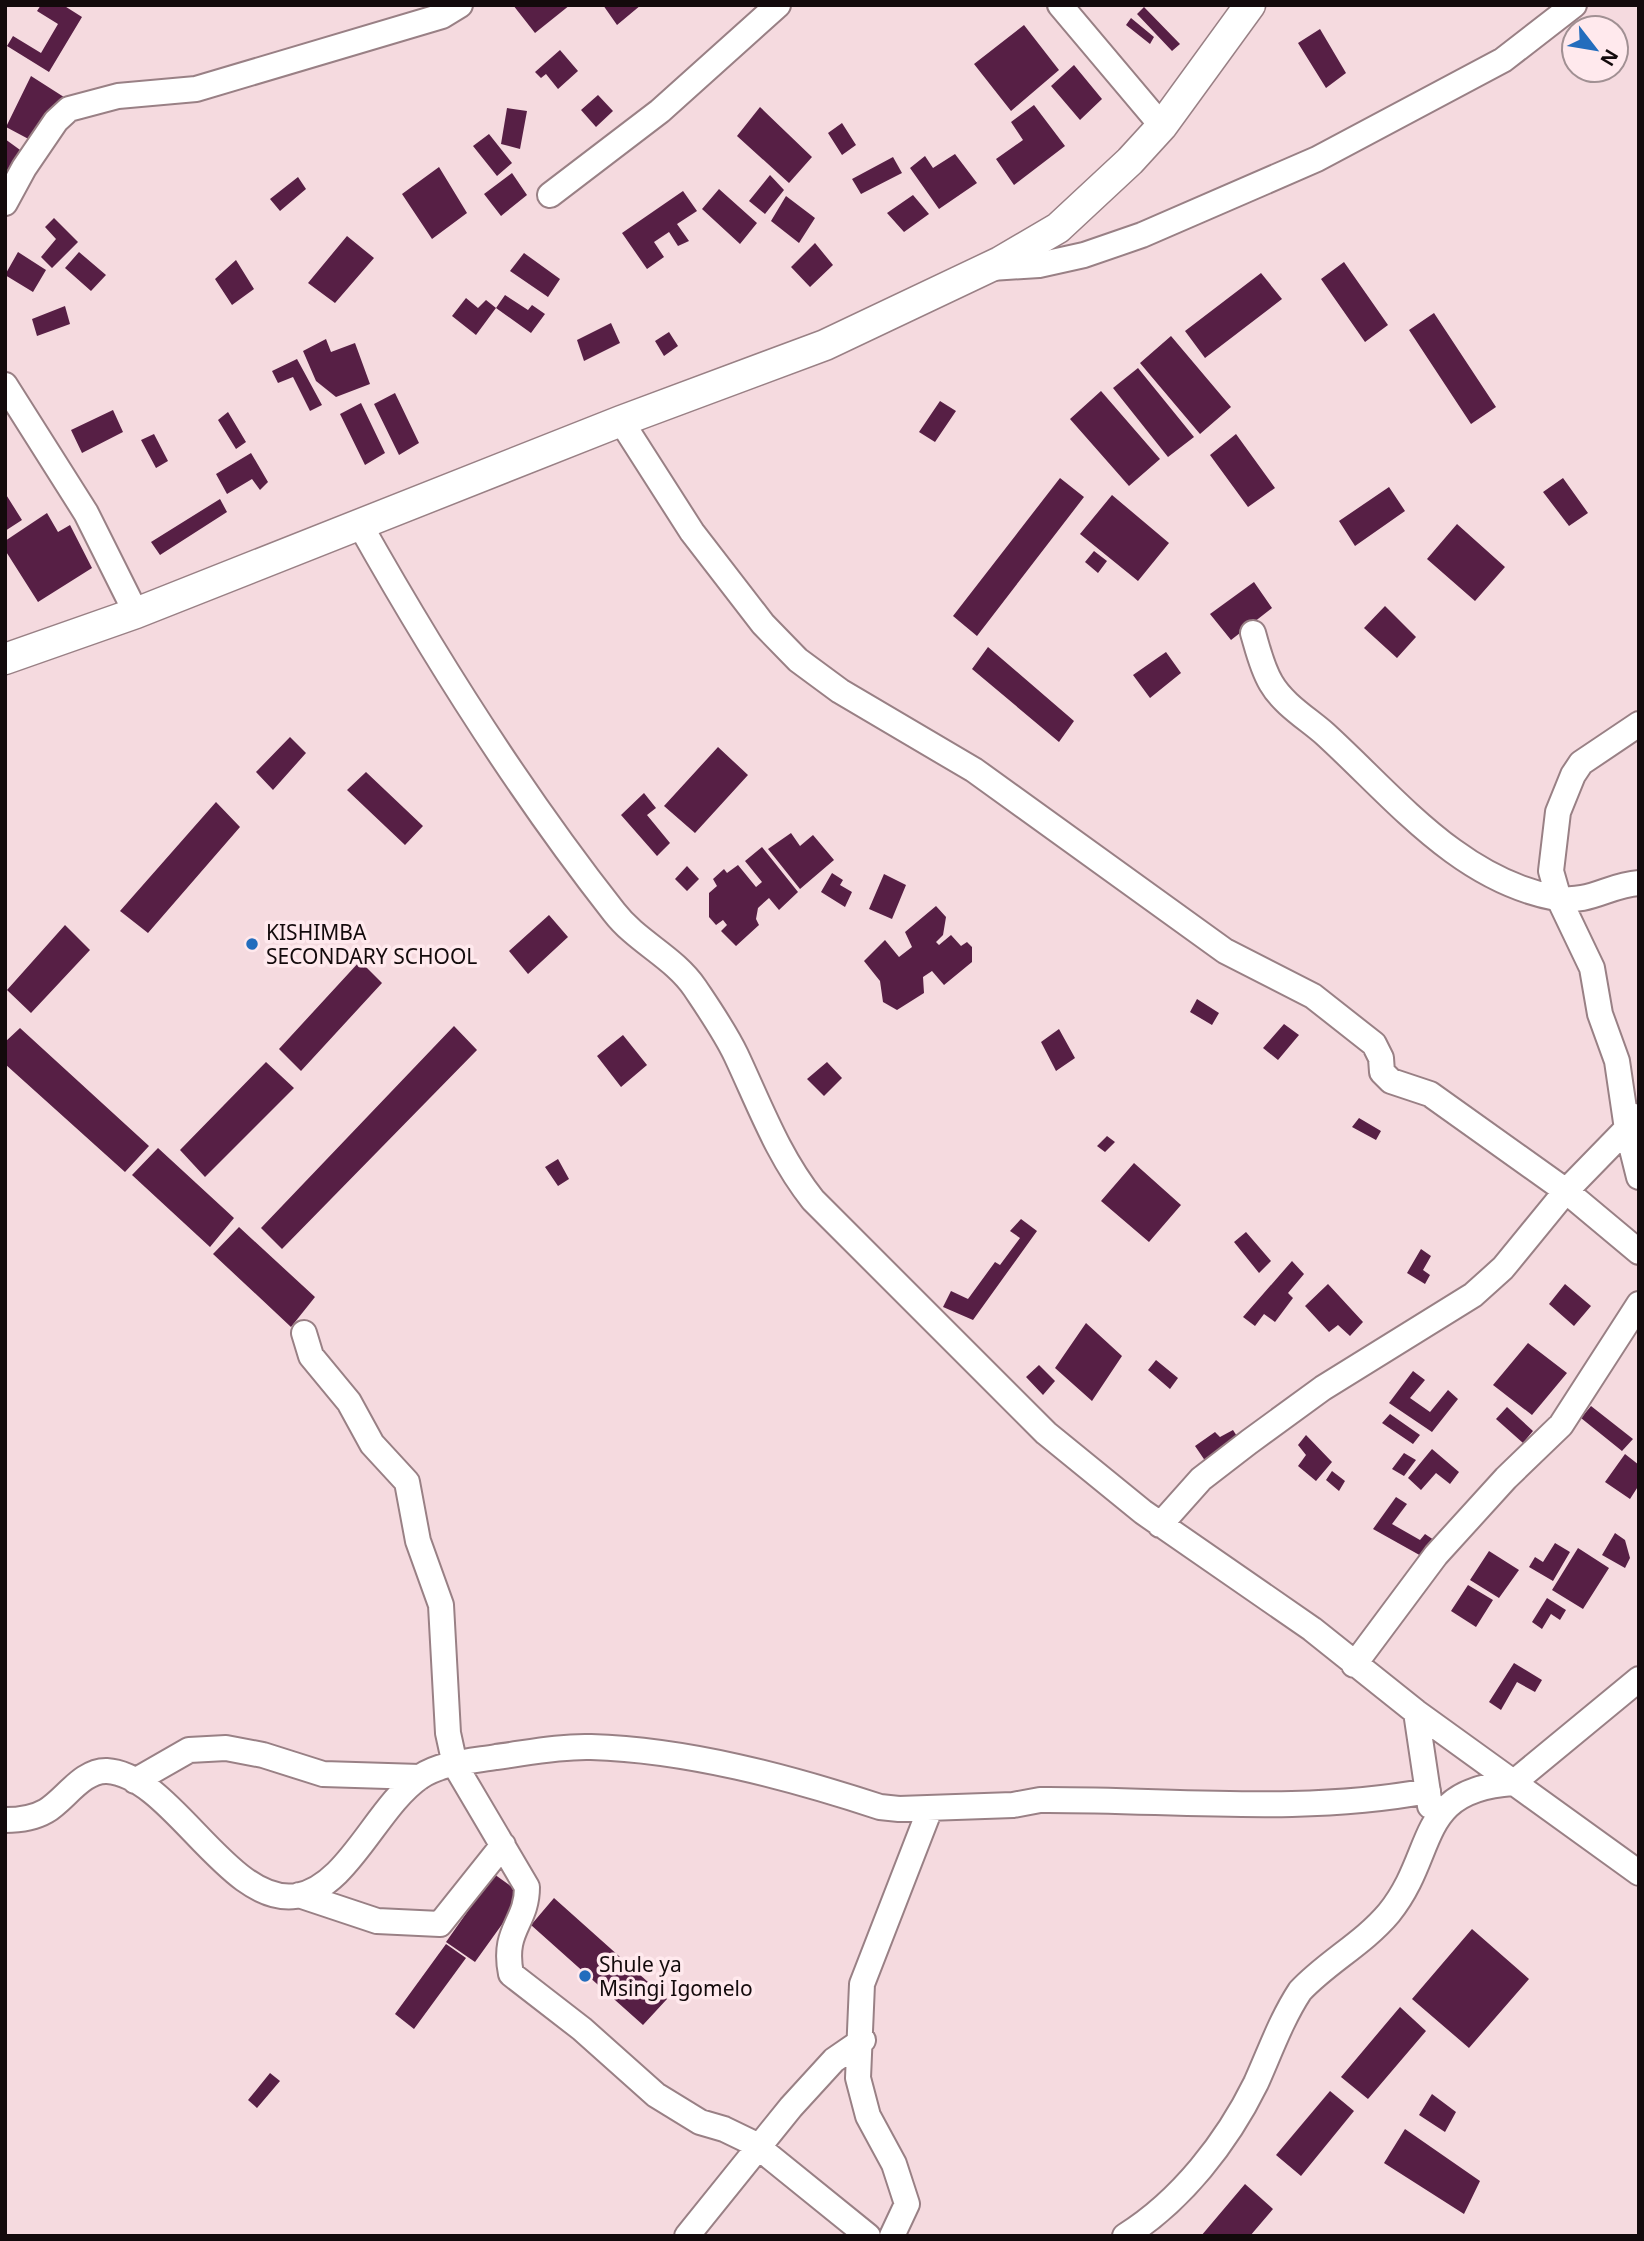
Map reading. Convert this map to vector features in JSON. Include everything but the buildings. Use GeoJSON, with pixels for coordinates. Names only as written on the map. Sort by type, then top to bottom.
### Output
{"type":"FeatureCollection","features":[{"type":"Feature","properties":{"kind":"street"},"geometry":{"type":"LineString","coordinates":[[5,203],[30,159],[56,121],[69,109],[118,96],[196,89],[221,83],[272,68],[296,57],[442,16],[460,5]]}},
{"type":"Feature","properties":{"kind":"street"},"geometry":{"type":"LineString","coordinates":[[550,195],[660,111],[778,5]]}},
{"type":"Feature","properties":{"kind":"street"},"geometry":{"type":"LineString","coordinates":[[1060,5],[1163,126]]}},
{"type":"Feature","properties":{"kind":"street"},"geometry":{"type":"LineString","coordinates":[[5,659],[136,613],[621,421],[825,345],[988,268],[1058,228],[1130,161],[1163,126],[1250,5]]}},
{"type":"Feature","properties":{"kind":"street"},"geometry":{"type":"LineString","coordinates":[[988,268],[1039,265],[1084,255],[1142,235],[1317,159],[1503,60],[1574,5]]}},
{"type":"Feature","properties":{"kind":"street"},"geometry":{"type":"LineString","coordinates":[[5,385],[79,501],[136,613]]}},
{"type":"Feature","properties":{"kind":"street"},"geometry":{"type":"LineString","coordinates":[[621,421],[692,532],[763,624],[798,660],[840,691],[974,770],[1225,951],[1313,996],[1374,1044],[1381,1058],[1382,1072],[1391,1081],[1430,1094],[1566,1191],[1639,1252]]}},
{"type":"Feature","properties":{"kind":"street"},"geometry":{"type":"LineString","coordinates":[[359,523],[418,628],[546,822],[632,934],[668,960],[693,985],[735,1052],[792,1173],[813,1200],[1046,1433],[1160,1525],[1312,1629],[1416,1712],[1639,1873]]}},
{"type":"Feature","properties":{"kind":"street"},"geometry":{"type":"LineString","coordinates":[[1253,633],[1272,686],[1443,843],[1498,881],[1559,899],[1590,899],[1619,886],[1639,883]]}},
{"type":"Feature","properties":{"kind":"street"},"geometry":{"type":"LineString","coordinates":[[1639,724],[1581,763],[1562,797],[1553,836],[1551,871],[1559,899],[1592,968],[1600,1014],[1617,1061],[1633,1123],[1639,1177]]}},
{"type":"Feature","properties":{"kind":"street"},"geometry":{"type":"LineString","coordinates":[[1160,1525],[1200,1479],[1259,1434],[1323,1388],[1473,1296],[1503,1268],[1566,1191],[1633,1123]]}},
{"type":"Feature","properties":{"kind":"street"},"geometry":{"type":"LineString","coordinates":[[1354,1665],[1436,1555],[1506,1478],[1561,1425],[1639,1304]]}},
{"type":"Feature","properties":{"kind":"street"},"geometry":{"type":"LineString","coordinates":[[304,1333],[312,1356],[349,1402],[372,1444],[407,1482],[418,1541],[441,1605],[448,1733],[455,1765],[527,1887],[527,1902],[512,1931],[507,1953],[511,1973],[582,2029],[656,2095],[700,2122],[724,2129],[758,2147],[868,2236]]}},
{"type":"Feature","properties":{"kind":"street"},"geometry":{"type":"LineString","coordinates":[[1125,2236],[1164,2205],[1199,2169],[1228,2132],[1300,1991],[1315,1975],[1362,1941],[1389,1912],[1409,1880],[1434,1824],[1452,1799],[1486,1787],[1513,1783],[1639,1679]]}},
{"type":"Feature","properties":{"kind":"street"},"geometry":{"type":"LineString","coordinates":[[1416,1712],[1434,1824]]}},
{"type":"Feature","properties":{"kind":"street"},"geometry":{"type":"LineString","coordinates":[[135,1781],[189,1750],[226,1748],[263,1755],[323,1774],[420,1777],[455,1765],[539,1751],[592,1747],[686,1757],[880,1807],[930,1809],[1013,1805],[1040,1800],[1252,1805],[1391,1798],[1427,1791]]}},
{"type":"Feature","properties":{"kind":"street"},"geometry":{"type":"LineString","coordinates":[[5,1820],[44,1812],[96,1772],[108,1771],[135,1781],[241,1877],[270,1892],[299,1895],[377,1921],[440,1924],[503,1845]]}},
{"type":"Feature","properties":{"kind":"street"},"geometry":{"type":"LineString","coordinates":[[299,1895],[316,1889],[345,1866],[391,1802],[420,1777]]}},
{"type":"Feature","properties":{"kind":"street"},"geometry":{"type":"LineString","coordinates":[[892,2236],[907,2204],[894,2164],[868,2116],[858,2078],[862,2041],[862,1984],[930,1809]]}},
{"type":"Feature","properties":{"kind":"street"},"geometry":{"type":"LineString","coordinates":[[687,2236],[758,2147],[834,2060],[862,2041]]}},
{"type":"Feature","properties":{"kind":"place","name":"KISHIMBA SECONDARY SCHOOL"},"geometry":{"type":"Point","coordinates":[252,944]}},
{"type":"Feature","properties":{"kind":"place","name":"Shule ya Msingi Igomelo"},"geometry":{"type":"Point","coordinates":[585,1976]}}]}
